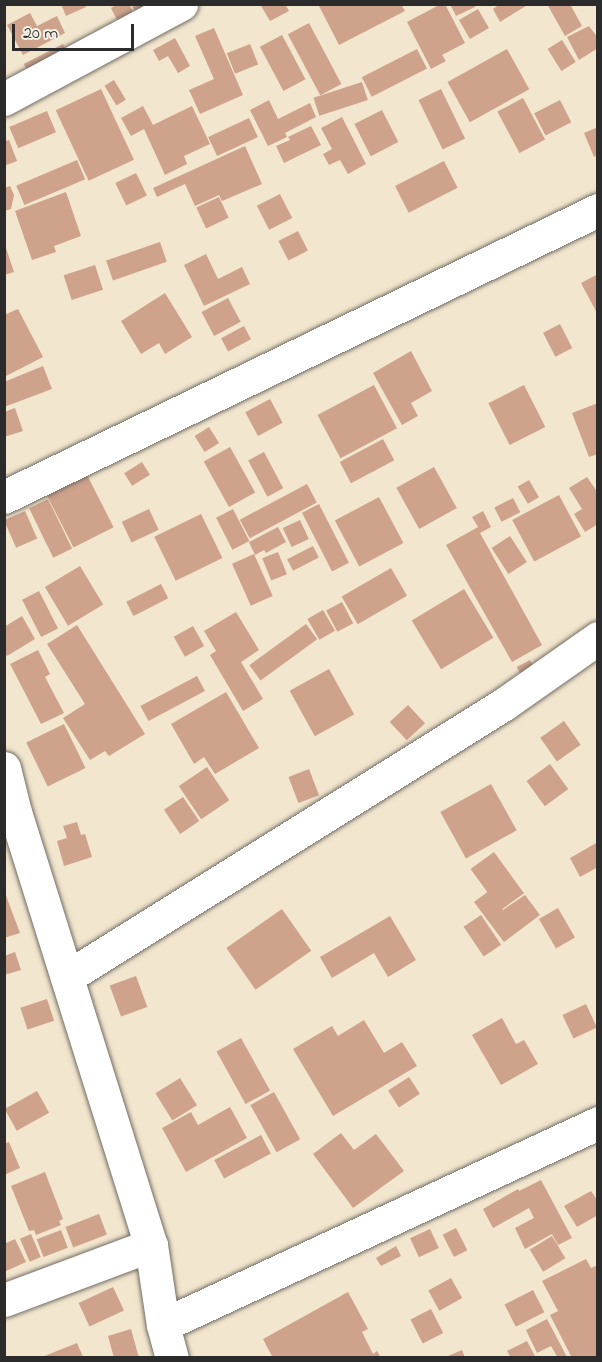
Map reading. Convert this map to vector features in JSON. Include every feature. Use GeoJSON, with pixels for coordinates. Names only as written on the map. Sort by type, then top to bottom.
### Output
{"type":"FeatureCollection","features":[{"type":"Feature","properties":{"kind":"street"},"geometry":{"type":"LineString","coordinates":[[4,99],[181,4]]}},
{"type":"Feature","properties":{"kind":"street"},"geometry":{"type":"LineString","coordinates":[[4,497],[597,210]]}},
{"type":"Feature","properties":{"kind":"street"},"geometry":{"type":"LineString","coordinates":[[68,977],[494,711],[597,638]]}},
{"type":"Feature","properties":{"kind":"street"},"geometry":{"type":"LineString","coordinates":[[4,768],[10,814],[68,977],[152,1245],[163,1325],[172,1358]]}},
{"type":"Feature","properties":{"kind":"street"},"geometry":{"type":"LineString","coordinates":[[163,1325],[597,1123]]}},
{"type":"Feature","properties":{"kind":"street"},"geometry":{"type":"LineString","coordinates":[[4,1300],[152,1245]]}},
{"type":"Feature","properties":{"kind":"building"},"geometry":{"type":"Polygon","coordinates":[[[61,4],[85,4],[86,7],[66,16],[61,4]]]}},
{"type":"Feature","properties":{"kind":"building"},"geometry":{"type":"Polygon","coordinates":[[[118,4],[129,4],[135,16],[119,24],[111,8],[118,4]]]}},
{"type":"Feature","properties":{"kind":"building"},"geometry":{"type":"Polygon","coordinates":[[[131,4],[147,4],[138,16],[131,4]]]}},
{"type":"Feature","properties":{"kind":"building"},"geometry":{"type":"Polygon","coordinates":[[[260,4],[285,4],[289,11],[270,21],[260,4]]]}},
{"type":"Feature","properties":{"kind":"building"},"geometry":{"type":"Polygon","coordinates":[[[318,4],[401,4],[405,11],[339,45],[318,4]]]}},
{"type":"Feature","properties":{"kind":"building"},"geometry":{"type":"Polygon","coordinates":[[[445,4],[465,43],[442,55],[446,61],[431,69],[407,22],[445,4]]]}},
{"type":"Feature","properties":{"kind":"building"},"geometry":{"type":"Polygon","coordinates":[[[450,4],[474,4],[475,7],[456,16],[450,4]]]}},
{"type":"Feature","properties":{"kind":"building"},"geometry":{"type":"Polygon","coordinates":[[[500,4],[529,4],[500,22],[493,9],[500,4]]]}},
{"type":"Feature","properties":{"kind":"building"},"geometry":{"type":"Polygon","coordinates":[[[547,4],[570,4],[582,26],[565,36],[547,4]]]}},
{"type":"Feature","properties":{"kind":"building"},"geometry":{"type":"Polygon","coordinates":[[[478,9],[489,28],[470,39],[459,20],[478,9]]]}},
{"type":"Feature","properties":{"kind":"building"},"geometry":{"type":"Polygon","coordinates":[[[30,13],[37,26],[57,16],[65,33],[23,55],[7,25],[30,13]]]}},
{"type":"Feature","properties":{"kind":"building"},"geometry":{"type":"Polygon","coordinates":[[[309,23],[341,84],[320,95],[288,34],[309,23]]]}},
{"type":"Feature","properties":{"kind":"building"},"geometry":{"type":"Polygon","coordinates":[[[589,26],[598,38],[598,48],[579,60],[567,37],[589,26]]]}},
{"type":"Feature","properties":{"kind":"building"},"geometry":{"type":"Polygon","coordinates":[[[214,28],[243,95],[200,114],[189,90],[214,79],[195,36],[214,28]]]}},
{"type":"Feature","properties":{"kind":"building"},"geometry":{"type":"Polygon","coordinates":[[[282,35],[305,79],[283,91],[260,47],[282,35]]]}},
{"type":"Feature","properties":{"kind":"building"},"geometry":{"type":"Polygon","coordinates":[[[175,38],[190,66],[178,73],[168,56],[159,61],[153,50],[175,38]]]}},
{"type":"Feature","properties":{"kind":"building"},"geometry":{"type":"Polygon","coordinates":[[[562,40],[576,62],[561,71],[548,49],[562,40]]]}},
{"type":"Feature","properties":{"kind":"building"},"geometry":{"type":"Polygon","coordinates":[[[63,44],[70,58],[31,78],[24,64],[63,44]]]}},
{"type":"Feature","properties":{"kind":"building"},"geometry":{"type":"Polygon","coordinates":[[[250,44],[258,64],[235,74],[227,53],[250,44]]]}},
{"type":"Feature","properties":{"kind":"building"},"geometry":{"type":"Polygon","coordinates":[[[417,49],[427,69],[372,97],[362,77],[417,49]]]}},
{"type":"Feature","properties":{"kind":"building"},"geometry":{"type":"Polygon","coordinates":[[[507,49],[529,89],[470,122],[448,82],[507,49]]]}},
{"type":"Feature","properties":{"kind":"building"},"geometry":{"type":"Polygon","coordinates":[[[114,80],[126,100],[116,105],[105,86],[114,80]]]}},
{"type":"Feature","properties":{"kind":"building"},"geometry":{"type":"Polygon","coordinates":[[[362,82],[368,100],[319,116],[313,98],[362,82]]]}},
{"type":"Feature","properties":{"kind":"building"},"geometry":{"type":"Polygon","coordinates":[[[101,89],[134,160],[89,181],[56,110],[101,89]]]}},
{"type":"Feature","properties":{"kind":"building"},"geometry":{"type":"Polygon","coordinates":[[[441,89],[465,138],[443,149],[419,100],[441,89]]]}},
{"type":"Feature","properties":{"kind":"building"},"geometry":{"type":"Polygon","coordinates":[[[523,98],[545,139],[519,153],[497,112],[523,98]]]}},
{"type":"Feature","properties":{"kind":"building"},"geometry":{"type":"Polygon","coordinates":[[[269,100],[278,119],[310,103],[316,117],[285,133],[287,137],[268,146],[250,110],[269,100]]]}},
{"type":"Feature","properties":{"kind":"building"},"geometry":{"type":"Polygon","coordinates":[[[560,100],[571,122],[546,135],[534,113],[560,100]]]}},
{"type":"Feature","properties":{"kind":"building"},"geometry":{"type":"Polygon","coordinates":[[[143,106],[153,125],[192,106],[210,144],[184,156],[187,164],[165,175],[144,129],[131,136],[121,118],[143,106]]]}},
{"type":"Feature","properties":{"kind":"building"},"geometry":{"type":"Polygon","coordinates":[[[382,110],[398,142],[371,156],[354,124],[382,110]]]}},
{"type":"Feature","properties":{"kind":"building"},"geometry":{"type":"Polygon","coordinates":[[[47,111],[56,132],[18,148],[9,127],[47,111]]]}},
{"type":"Feature","properties":{"kind":"building"},"geometry":{"type":"Polygon","coordinates":[[[342,117],[366,164],[348,174],[340,160],[329,165],[323,154],[332,149],[321,128],[342,117]]]}},
{"type":"Feature","properties":{"kind":"building"},"geometry":{"type":"Polygon","coordinates":[[[249,118],[258,137],[217,156],[208,137],[249,118]]]}},
{"type":"Feature","properties":{"kind":"building"},"geometry":{"type":"Polygon","coordinates":[[[311,126],[321,145],[284,163],[276,146],[290,140],[288,137],[311,126]]]}},
{"type":"Feature","properties":{"kind":"building"},"geometry":{"type":"Polygon","coordinates":[[[598,127],[598,155],[594,157],[584,133],[598,127]]]}},
{"type":"Feature","properties":{"kind":"building"},"geometry":{"type":"Polygon","coordinates":[[[9,140],[17,161],[4,166],[4,141],[9,140]]]}},
{"type":"Feature","properties":{"kind":"building"},"geometry":{"type":"Polygon","coordinates":[[[245,146],[262,184],[222,201],[219,195],[195,206],[185,184],[157,197],[153,188],[245,146]]]}},
{"type":"Feature","properties":{"kind":"building"},"geometry":{"type":"Polygon","coordinates":[[[77,160],[85,179],[24,205],[16,186],[77,160]]]}},
{"type":"Feature","properties":{"kind":"building"},"geometry":{"type":"Polygon","coordinates":[[[444,161],[458,188],[409,213],[395,186],[444,161]]]}},
{"type":"Feature","properties":{"kind":"building"},"geometry":{"type":"Polygon","coordinates":[[[136,173],[147,195],[126,206],[115,183],[136,173]]]}},
{"type":"Feature","properties":{"kind":"building"},"geometry":{"type":"Polygon","coordinates":[[[10,186],[14,195],[11,209],[4,211],[4,188],[10,186]]]}},
{"type":"Feature","properties":{"kind":"building"},"geometry":{"type":"Polygon","coordinates":[[[66,192],[81,236],[54,246],[56,252],[32,260],[15,211],[66,192]]]}},
{"type":"Feature","properties":{"kind":"building"},"geometry":{"type":"Polygon","coordinates":[[[280,194],[292,218],[269,230],[257,206],[280,194]]]}},
{"type":"Feature","properties":{"kind":"building"},"geometry":{"type":"Polygon","coordinates":[[[219,197],[229,218],[206,228],[196,208],[219,197]]]}},
{"type":"Feature","properties":{"kind":"building"},"geometry":{"type":"Polygon","coordinates":[[[298,231],[308,251],[288,261],[278,241],[298,231]]]}},
{"type":"Feature","properties":{"kind":"building"},"geometry":{"type":"Polygon","coordinates":[[[4,242],[14,272],[4,275],[4,242]]]}},
{"type":"Feature","properties":{"kind":"building"},"geometry":{"type":"Polygon","coordinates":[[[160,242],[167,262],[113,280],[106,261],[160,242]]]}},
{"type":"Feature","properties":{"kind":"building"},"geometry":{"type":"Polygon","coordinates":[[[206,254],[218,279],[242,267],[250,284],[204,306],[184,265],[206,254]]]}},
{"type":"Feature","properties":{"kind":"building"},"geometry":{"type":"Polygon","coordinates":[[[95,265],[103,290],[72,300],[64,275],[95,265]]]}},
{"type":"Feature","properties":{"kind":"building"},"geometry":{"type":"Polygon","coordinates":[[[598,274],[598,315],[581,283],[598,274]]]}},
{"type":"Feature","properties":{"kind":"building"},"geometry":{"type":"Polygon","coordinates":[[[165,293],[192,337],[165,354],[159,343],[141,354],[121,321],[165,293]]]}},
{"type":"Feature","properties":{"kind":"building"},"geometry":{"type":"Polygon","coordinates":[[[228,298],[241,322],[214,336],[202,312],[228,298]]]}},
{"type":"Feature","properties":{"kind":"building"},"geometry":{"type":"Polygon","coordinates":[[[18,309],[43,357],[4,377],[4,315],[18,309]]]}},
{"type":"Feature","properties":{"kind":"building"},"geometry":{"type":"Polygon","coordinates":[[[560,324],[572,348],[555,357],[543,333],[560,324]]]}},
{"type":"Feature","properties":{"kind":"building"},"geometry":{"type":"Polygon","coordinates":[[[244,326],[251,339],[228,351],[221,338],[244,326]]]}},
{"type":"Feature","properties":{"kind":"building"},"geometry":{"type":"Polygon","coordinates":[[[411,351],[432,391],[411,403],[418,416],[402,425],[373,373],[411,351]]]}},
{"type":"Feature","properties":{"kind":"building"},"geometry":{"type":"Polygon","coordinates":[[[43,366],[52,389],[4,407],[4,382],[43,366]]]}},
{"type":"Feature","properties":{"kind":"building"},"geometry":{"type":"Polygon","coordinates":[[[374,385],[397,428],[340,458],[317,415],[374,385]]]}},
{"type":"Feature","properties":{"kind":"building"},"geometry":{"type":"Polygon","coordinates":[[[524,385],[545,427],[510,445],[488,403],[524,385]]]}},
{"type":"Feature","properties":{"kind":"building"},"geometry":{"type":"Polygon","coordinates":[[[270,399],[283,423],[258,436],[245,412],[270,399]]]}},
{"type":"Feature","properties":{"kind":"building"},"geometry":{"type":"Polygon","coordinates":[[[598,403],[598,454],[589,457],[572,413],[598,403]]]}},
{"type":"Feature","properties":{"kind":"building"},"geometry":{"type":"Polygon","coordinates":[[[15,408],[23,431],[4,437],[4,412],[15,408]]]}},
{"type":"Feature","properties":{"kind":"building"},"geometry":{"type":"Polygon","coordinates":[[[209,427],[219,443],[205,452],[195,436],[209,427]]]}},
{"type":"Feature","properties":{"kind":"building"},"geometry":{"type":"Polygon","coordinates":[[[383,439],[394,460],[351,483],[340,462],[383,439]]]}},
{"type":"Feature","properties":{"kind":"building"},"geometry":{"type":"Polygon","coordinates":[[[230,447],[255,492],[229,507],[204,462],[230,447]]]}},
{"type":"Feature","properties":{"kind":"building"},"geometry":{"type":"Polygon","coordinates":[[[264,452],[283,488],[267,497],[248,460],[264,452]]]}},
{"type":"Feature","properties":{"kind":"building"},"geometry":{"type":"Polygon","coordinates":[[[142,462],[150,475],[132,486],[124,473],[142,462]]]}},
{"type":"Feature","properties":{"kind":"building"},"geometry":{"type":"Polygon","coordinates":[[[434,467],[457,508],[419,529],[396,488],[434,467]]]}},
{"type":"Feature","properties":{"kind":"building"},"geometry":{"type":"Polygon","coordinates":[[[85,471],[114,527],[74,548],[45,491],[85,471]]]}},
{"type":"Feature","properties":{"kind":"building"},"geometry":{"type":"Polygon","coordinates":[[[587,477],[598,493],[598,524],[585,532],[574,514],[582,509],[569,488],[587,477]]]}},
{"type":"Feature","properties":{"kind":"building"},"geometry":{"type":"Polygon","coordinates":[[[529,480],[539,497],[528,504],[518,487],[529,480]]]}},
{"type":"Feature","properties":{"kind":"building"},"geometry":{"type":"Polygon","coordinates":[[[307,484],[317,503],[250,538],[240,520],[307,484]]]}},
{"type":"Feature","properties":{"kind":"building"},"geometry":{"type":"Polygon","coordinates":[[[559,495],[581,536],[534,561],[512,520],[559,495]]]}},
{"type":"Feature","properties":{"kind":"building"},"geometry":{"type":"Polygon","coordinates":[[[379,497],[403,543],[359,566],[335,520],[379,497]]]}},
{"type":"Feature","properties":{"kind":"building"},"geometry":{"type":"Polygon","coordinates":[[[513,498],[520,512],[502,522],[494,508],[513,498]]]}},
{"type":"Feature","properties":{"kind":"building"},"geometry":{"type":"Polygon","coordinates":[[[48,499],[72,548],[53,558],[29,508],[48,499]]]}},
{"type":"Feature","properties":{"kind":"building"},"geometry":{"type":"Polygon","coordinates":[[[319,504],[349,563],[332,571],[302,513],[319,504]]]}},
{"type":"Feature","properties":{"kind":"building"},"geometry":{"type":"Polygon","coordinates":[[[149,509],[159,530],[132,543],[122,522],[149,509]]]}},
{"type":"Feature","properties":{"kind":"building"},"geometry":{"type":"Polygon","coordinates":[[[233,509],[249,541],[232,550],[216,518],[233,509]]]}},
{"type":"Feature","properties":{"kind":"building"},"geometry":{"type":"Polygon","coordinates":[[[25,511],[37,538],[16,548],[4,520],[25,511]]]}},
{"type":"Feature","properties":{"kind":"building"},"geometry":{"type":"Polygon","coordinates":[[[483,511],[491,527],[480,533],[542,645],[512,662],[446,545],[478,527],[472,517],[483,511]]]}},
{"type":"Feature","properties":{"kind":"building"},"geometry":{"type":"Polygon","coordinates":[[[201,514],[222,558],[176,581],[154,537],[201,514]]]}},
{"type":"Feature","properties":{"kind":"building"},"geometry":{"type":"Polygon","coordinates":[[[300,520],[309,539],[292,547],[283,528],[300,520]]]}},
{"type":"Feature","properties":{"kind":"building"},"geometry":{"type":"Polygon","coordinates":[[[278,527],[286,542],[266,553],[264,550],[255,555],[249,542],[278,527]]]}},
{"type":"Feature","properties":{"kind":"building"},"geometry":{"type":"Polygon","coordinates":[[[510,536],[527,562],[508,574],[492,548],[510,536]]]}},
{"type":"Feature","properties":{"kind":"building"},"geometry":{"type":"Polygon","coordinates":[[[313,546],[319,558],[293,571],[287,559],[313,546]]]}},
{"type":"Feature","properties":{"kind":"building"},"geometry":{"type":"Polygon","coordinates":[[[278,552],[287,574],[271,581],[262,558],[278,552]]]}},
{"type":"Feature","properties":{"kind":"building"},"geometry":{"type":"Polygon","coordinates":[[[254,554],[273,596],[251,606],[232,564],[254,554]]]}},
{"type":"Feature","properties":{"kind":"building"},"geometry":{"type":"Polygon","coordinates":[[[80,566],[103,605],[68,626],[45,587],[80,566]]]}},
{"type":"Feature","properties":{"kind":"building"},"geometry":{"type":"Polygon","coordinates":[[[391,568],[407,596],[358,624],[342,596],[391,568]]]}},
{"type":"Feature","properties":{"kind":"building"},"geometry":{"type":"Polygon","coordinates":[[[161,584],[168,598],[134,616],[126,602],[161,584]]]}},
{"type":"Feature","properties":{"kind":"building"},"geometry":{"type":"Polygon","coordinates":[[[464,589],[493,638],[441,669],[412,620],[464,589]]]}},
{"type":"Feature","properties":{"kind":"building"},"geometry":{"type":"Polygon","coordinates":[[[39,591],[58,628],[41,637],[22,600],[39,591]]]}},
{"type":"Feature","properties":{"kind":"building"},"geometry":{"type":"Polygon","coordinates":[[[342,602],[353,623],[337,632],[326,610],[342,602]]]}},
{"type":"Feature","properties":{"kind":"building"},"geometry":{"type":"Polygon","coordinates":[[[323,610],[335,631],[319,640],[307,619],[323,610]]]}},
{"type":"Feature","properties":{"kind":"building"},"geometry":{"type":"Polygon","coordinates":[[[236,612],[259,650],[241,662],[263,699],[243,711],[210,655],[216,651],[204,631],[236,612]]]}},
{"type":"Feature","properties":{"kind":"building"},"geometry":{"type":"Polygon","coordinates":[[[22,616],[35,639],[7,656],[4,651],[4,627],[22,616]]]}},
{"type":"Feature","properties":{"kind":"building"},"geometry":{"type":"Polygon","coordinates":[[[306,624],[317,639],[261,681],[249,665],[306,624]]]}},
{"type":"Feature","properties":{"kind":"building"},"geometry":{"type":"Polygon","coordinates":[[[77,625],[145,734],[109,756],[105,751],[90,760],[63,718],[85,704],[47,644],[77,625]]]}},
{"type":"Feature","properties":{"kind":"building"},"geometry":{"type":"Polygon","coordinates":[[[193,626],[204,646],[185,657],[174,637],[193,626]]]}},
{"type":"Feature","properties":{"kind":"building"},"geometry":{"type":"Polygon","coordinates":[[[38,650],[50,674],[45,677],[64,713],[41,724],[10,664],[38,650]]]}},
{"type":"Feature","properties":{"kind":"building"},"geometry":{"type":"Polygon","coordinates":[[[530,660],[538,675],[525,682],[517,667],[530,660]]]}},
{"type":"Feature","properties":{"kind":"building"},"geometry":{"type":"Polygon","coordinates":[[[329,669],[354,714],[315,736],[290,691],[329,669]]]}},
{"type":"Feature","properties":{"kind":"building"},"geometry":{"type":"Polygon","coordinates":[[[197,676],[205,691],[148,721],[140,706],[197,676]]]}},
{"type":"Feature","properties":{"kind":"building"},"geometry":{"type":"Polygon","coordinates":[[[226,692],[259,748],[215,774],[204,757],[194,764],[171,724],[226,692]]]}},
{"type":"Feature","properties":{"kind":"building"},"geometry":{"type":"Polygon","coordinates":[[[408,705],[425,723],[407,740],[390,722],[408,705]]]}},
{"type":"Feature","properties":{"kind":"building"},"geometry":{"type":"Polygon","coordinates":[[[564,721],[581,745],[557,761],[540,738],[564,721]]]}},
{"type":"Feature","properties":{"kind":"building"},"geometry":{"type":"Polygon","coordinates":[[[64,724],[85,768],[48,786],[26,742],[64,724]]]}},
{"type":"Feature","properties":{"kind":"building"},"geometry":{"type":"Polygon","coordinates":[[[550,764],[568,789],[545,806],[527,781],[550,764]]]}},
{"type":"Feature","properties":{"kind":"building"},"geometry":{"type":"Polygon","coordinates":[[[207,767],[229,800],[201,819],[179,786],[207,767]]]}},
{"type":"Feature","properties":{"kind":"building"},"geometry":{"type":"Polygon","coordinates":[[[309,769],[319,795],[298,803],[288,777],[309,769]]]}},
{"type":"Feature","properties":{"kind":"building"},"geometry":{"type":"Polygon","coordinates":[[[491,784],[517,830],[466,858],[440,812],[491,784]]]}},
{"type":"Feature","properties":{"kind":"building"},"geometry":{"type":"Polygon","coordinates":[[[183,797],[199,821],[180,834],[164,810],[183,797]]]}},
{"type":"Feature","properties":{"kind":"building"},"geometry":{"type":"Polygon","coordinates":[[[77,822],[81,835],[85,834],[92,857],[64,866],[57,841],[67,838],[63,826],[77,822]]]}},
{"type":"Feature","properties":{"kind":"building"},"geometry":{"type":"Polygon","coordinates":[[[598,842],[598,867],[580,877],[570,858],[598,842]]]}},
{"type":"Feature","properties":{"kind":"building"},"geometry":{"type":"Polygon","coordinates":[[[494,852],[524,893],[501,910],[471,869],[494,852]]]}},
{"type":"Feature","properties":{"kind":"building"},"geometry":{"type":"Polygon","coordinates":[[[4,890],[20,933],[4,938],[4,890]]]}},
{"type":"Feature","properties":{"kind":"building"},"geometry":{"type":"Polygon","coordinates":[[[489,891],[503,910],[525,895],[540,915],[504,942],[474,902],[489,891]]]}},
{"type":"Feature","properties":{"kind":"building"},"geometry":{"type":"Polygon","coordinates":[[[558,908],[575,937],[556,948],[539,919],[558,908]]]}},
{"type":"Feature","properties":{"kind":"building"},"geometry":{"type":"Polygon","coordinates":[[[282,909],[311,951],[256,990],[226,948],[282,909]]]}},
{"type":"Feature","properties":{"kind":"building"},"geometry":{"type":"Polygon","coordinates":[[[481,915],[501,945],[484,957],[464,927],[481,915]]]}},
{"type":"Feature","properties":{"kind":"building"},"geometry":{"type":"Polygon","coordinates":[[[390,916],[416,960],[388,977],[374,953],[332,978],[320,957],[390,916]]]}},
{"type":"Feature","properties":{"kind":"building"},"geometry":{"type":"Polygon","coordinates":[[[15,952],[21,970],[4,975],[4,956],[15,952]]]}},
{"type":"Feature","properties":{"kind":"building"},"geometry":{"type":"Polygon","coordinates":[[[136,976],[147,1007],[121,1017],[110,986],[136,976]]]}},
{"type":"Feature","properties":{"kind":"building"},"geometry":{"type":"Polygon","coordinates":[[[47,999],[54,1021],[27,1030],[20,1008],[47,999]]]}},
{"type":"Feature","properties":{"kind":"building"},"geometry":{"type":"Polygon","coordinates":[[[586,1004],[597,1028],[573,1039],[562,1015],[586,1004]]]}},
{"type":"Feature","properties":{"kind":"building"},"geometry":{"type":"Polygon","coordinates":[[[502,1018],[516,1044],[524,1040],[538,1064],[501,1085],[472,1035],[502,1018]]]}},
{"type":"Feature","properties":{"kind":"building"},"geometry":{"type":"Polygon","coordinates":[[[364,1020],[384,1053],[402,1042],[417,1066],[333,1116],[293,1049],[332,1026],[338,1036],[364,1020]]]}},
{"type":"Feature","properties":{"kind":"building"},"geometry":{"type":"Polygon","coordinates":[[[241,1038],[270,1090],[246,1104],[217,1052],[241,1038]]]}},
{"type":"Feature","properties":{"kind":"building"},"geometry":{"type":"Polygon","coordinates":[[[409,1077],[420,1094],[399,1107],[388,1091],[409,1077]]]}},
{"type":"Feature","properties":{"kind":"building"},"geometry":{"type":"Polygon","coordinates":[[[180,1078],[197,1105],[172,1121],[155,1093],[180,1078]]]}},
{"type":"Feature","properties":{"kind":"building"},"geometry":{"type":"Polygon","coordinates":[[[37,1091],[49,1113],[17,1131],[5,1109],[37,1091]]]}},
{"type":"Feature","properties":{"kind":"building"},"geometry":{"type":"Polygon","coordinates":[[[274,1092],[300,1139],[277,1152],[250,1105],[274,1092]]]}},
{"type":"Feature","properties":{"kind":"building"},"geometry":{"type":"Polygon","coordinates":[[[230,1107],[247,1138],[186,1172],[162,1128],[191,1112],[198,1125],[230,1107]]]}},
{"type":"Feature","properties":{"kind":"building"},"geometry":{"type":"Polygon","coordinates":[[[341,1133],[354,1150],[376,1134],[404,1171],[353,1208],[313,1154],[341,1133]]]}},
{"type":"Feature","properties":{"kind":"building"},"geometry":{"type":"Polygon","coordinates":[[[261,1135],[271,1154],[224,1178],[214,1160],[261,1135]]]}},
{"type":"Feature","properties":{"kind":"building"},"geometry":{"type":"Polygon","coordinates":[[[9,1142],[20,1168],[4,1175],[4,1144],[9,1142]]]}},
{"type":"Feature","properties":{"kind":"building"},"geometry":{"type":"Polygon","coordinates":[[[45,1172],[63,1219],[59,1221],[61,1225],[36,1235],[34,1230],[29,1231],[11,1186],[45,1172]]]}},
{"type":"Feature","properties":{"kind":"building"},"geometry":{"type":"Polygon","coordinates":[[[541,1180],[572,1238],[558,1245],[552,1234],[525,1249],[515,1228],[534,1218],[529,1208],[493,1228],[483,1209],[518,1189],[519,1191],[541,1180]]]}},
{"type":"Feature","properties":{"kind":"building"},"geometry":{"type":"Polygon","coordinates":[[[591,1191],[598,1201],[598,1215],[577,1227],[564,1206],[591,1191]]]}},
{"type":"Feature","properties":{"kind":"building"},"geometry":{"type":"Polygon","coordinates":[[[99,1214],[107,1235],[73,1247],[65,1227],[99,1214]]]}},
{"type":"Feature","properties":{"kind":"building"},"geometry":{"type":"Polygon","coordinates":[[[456,1228],[467,1250],[454,1257],[443,1235],[456,1228]]]}},
{"type":"Feature","properties":{"kind":"building"},"geometry":{"type":"Polygon","coordinates":[[[430,1229],[439,1248],[419,1257],[410,1238],[430,1229]]]}},
{"type":"Feature","properties":{"kind":"building"},"geometry":{"type":"Polygon","coordinates":[[[61,1230],[68,1248],[44,1257],[37,1239],[61,1230]]]}},
{"type":"Feature","properties":{"kind":"building"},"geometry":{"type":"Polygon","coordinates":[[[31,1234],[41,1257],[30,1262],[20,1239],[31,1234]]]}},
{"type":"Feature","properties":{"kind":"building"},"geometry":{"type":"Polygon","coordinates":[[[552,1236],[565,1258],[543,1272],[530,1249],[552,1236]]]}},
{"type":"Feature","properties":{"kind":"building"},"geometry":{"type":"Polygon","coordinates":[[[15,1239],[26,1262],[4,1272],[4,1244],[15,1239]]]}},
{"type":"Feature","properties":{"kind":"building"},"geometry":{"type":"Polygon","coordinates":[[[396,1246],[401,1256],[381,1266],[376,1258],[396,1246]]]}},
{"type":"Feature","properties":{"kind":"building"},"geometry":{"type":"Polygon","coordinates":[[[586,1259],[591,1268],[598,1265],[598,1358],[572,1358],[550,1315],[558,1311],[542,1281],[586,1259]]]}},
{"type":"Feature","properties":{"kind":"building"},"geometry":{"type":"Polygon","coordinates":[[[451,1278],[462,1298],[439,1311],[428,1291],[451,1278]]]}},
{"type":"Feature","properties":{"kind":"building"},"geometry":{"type":"Polygon","coordinates":[[[113,1287],[124,1311],[90,1327],[79,1303],[113,1287]]]}},
{"type":"Feature","properties":{"kind":"building"},"geometry":{"type":"Polygon","coordinates":[[[533,1290],[544,1312],[516,1327],[504,1305],[533,1290]]]}},
{"type":"Feature","properties":{"kind":"building"},"geometry":{"type":"Polygon","coordinates":[[[348,1292],[368,1329],[362,1332],[373,1354],[377,1351],[381,1358],[273,1358],[263,1339],[348,1292]]]}},
{"type":"Feature","properties":{"kind":"building"},"geometry":{"type":"Polygon","coordinates":[[[431,1309],[443,1333],[423,1343],[411,1319],[431,1309]]]}},
{"type":"Feature","properties":{"kind":"building"},"geometry":{"type":"Polygon","coordinates":[[[547,1319],[567,1357],[558,1358],[551,1346],[537,1353],[526,1330],[547,1319]]]}},
{"type":"Feature","properties":{"kind":"building"},"geometry":{"type":"Polygon","coordinates":[[[131,1329],[139,1358],[114,1358],[108,1336],[131,1329]]]}},
{"type":"Feature","properties":{"kind":"building"},"geometry":{"type":"Polygon","coordinates":[[[527,1341],[536,1358],[511,1358],[507,1351],[527,1341]]]}},
{"type":"Feature","properties":{"kind":"building"},"geometry":{"type":"Polygon","coordinates":[[[77,1343],[83,1357],[42,1357],[77,1343]]]}},
{"type":"Feature","properties":{"kind":"building"},"geometry":{"type":"Polygon","coordinates":[[[462,1350],[465,1358],[449,1358],[448,1356],[462,1350]]]}}]}
